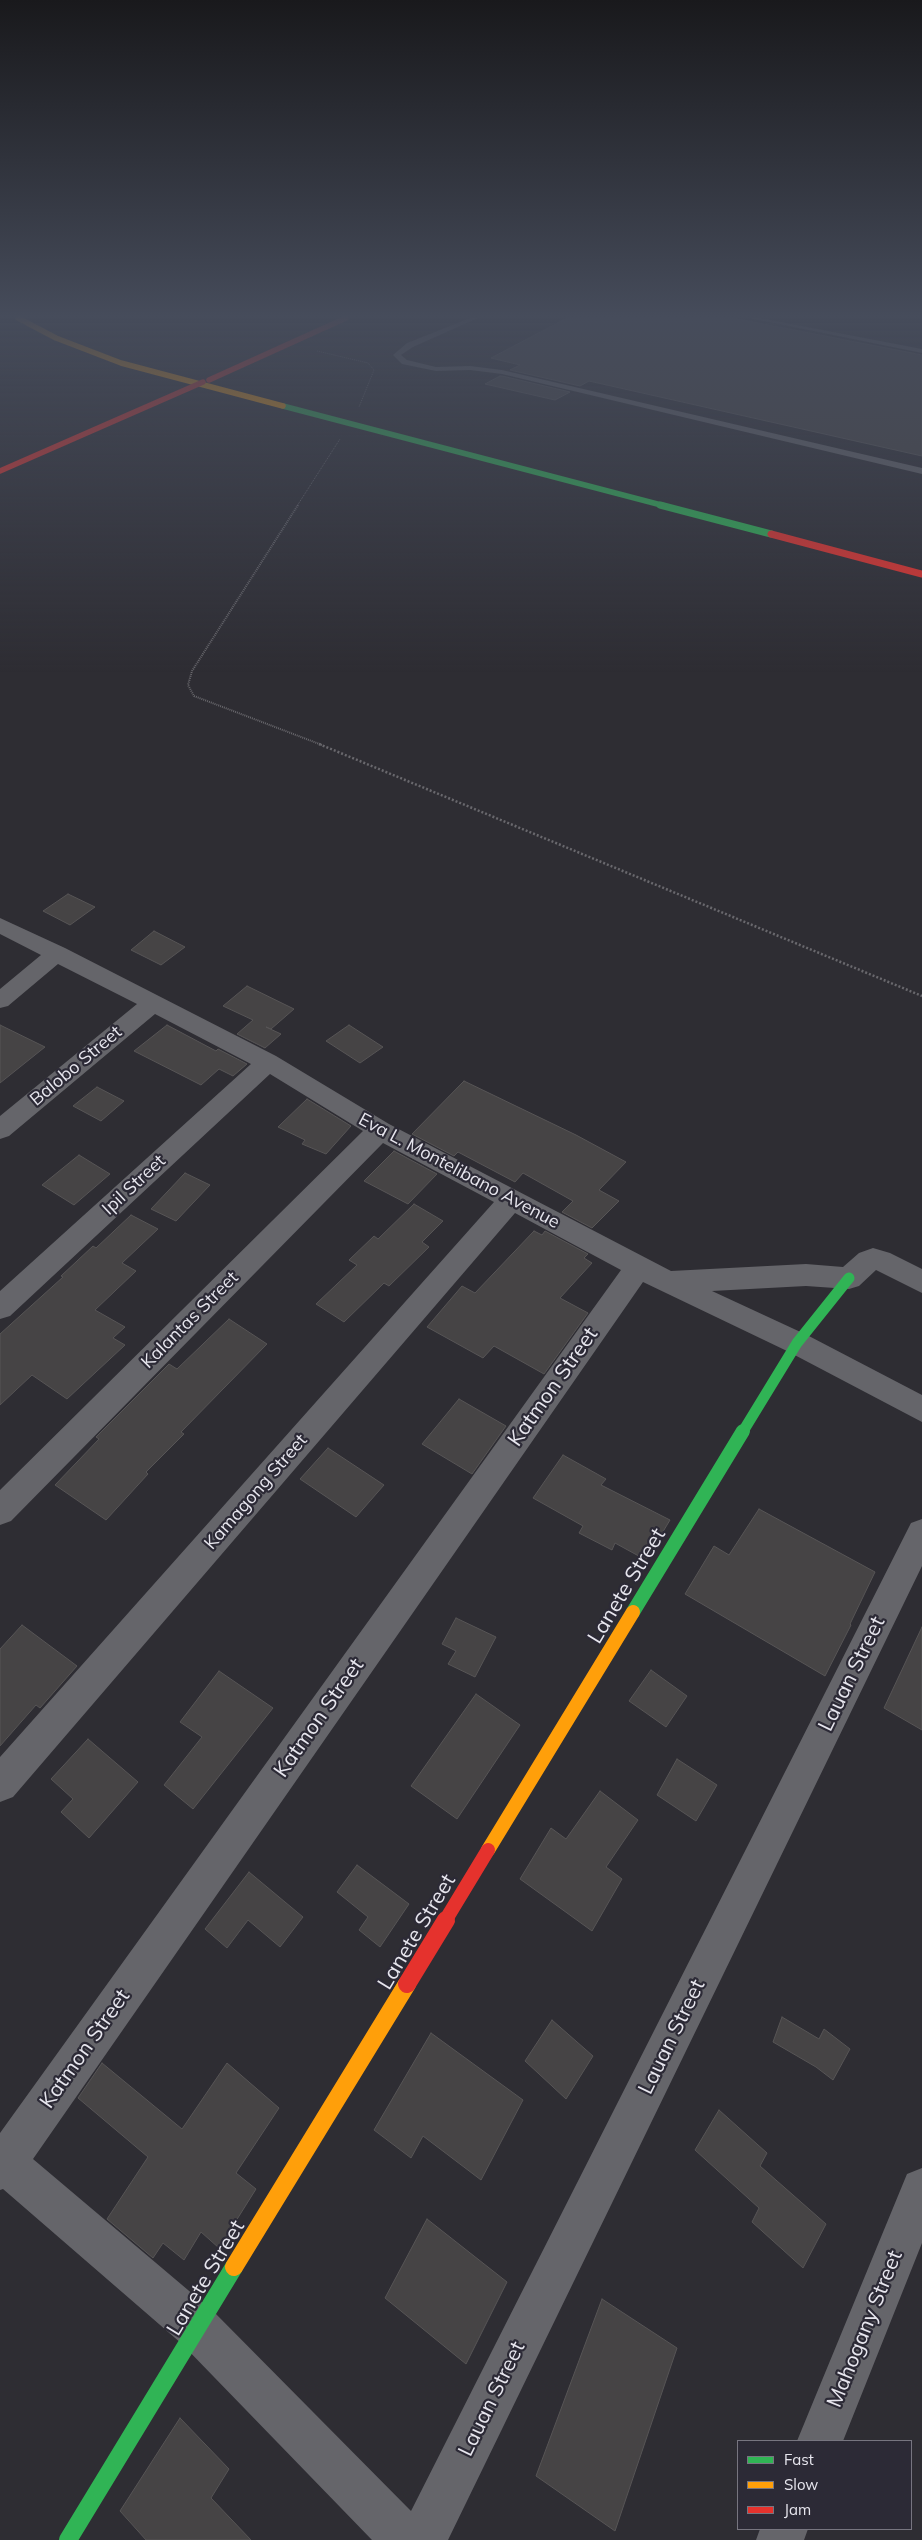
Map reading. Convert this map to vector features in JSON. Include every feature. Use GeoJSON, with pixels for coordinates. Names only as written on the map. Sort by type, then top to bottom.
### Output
{"type":"FeatureCollection","features":[{"type":"Feature","properties":{"kind":"main road"},"geometry":{"type":"LineString","coordinates":[[0,471],[79,437]]}},
{"type":"Feature","properties":{"kind":"main road"},"geometry":{"type":"LineString","coordinates":[[413,437],[922,574]]}},
{"type":"Feature","properties":{"kind":"main road"},"geometry":{"type":"LineString","coordinates":[[417,437],[922,564]]}},
{"type":"Feature","properties":{"kind":"main road","name":"Lanete Street"},"geometry":{"type":"LineString","coordinates":[[68,2540],[797,1342],[848,1278]]}},
{"type":"Feature","properties":{"kind":"street","name":"Eva L. Montelibano Avenue"},"geometry":{"type":"LineString","coordinates":[[0,925],[268,1062],[380,1130],[652,1275],[797,1342],[922,1409]]}},
{"type":"Feature","properties":{"kind":"street"},"geometry":{"type":"LineString","coordinates":[[0,1001],[56,952]]}},
{"type":"Feature","properties":{"kind":"street","name":"Balobo Street"},"geometry":{"type":"LineString","coordinates":[[0,1130],[153,1003]]}},
{"type":"Feature","properties":{"kind":"street","name":"Ipil Street"},"geometry":{"type":"LineString","coordinates":[[0,1308],[268,1062]]}},
{"type":"Feature","properties":{"kind":"street","name":"Kalantas Street"},"geometry":{"type":"LineString","coordinates":[[0,1511],[380,1130]]}},
{"type":"Feature","properties":{"kind":"street","name":"Kamagong Street"},"geometry":{"type":"LineString","coordinates":[[0,1784],[511,1200]]}},
{"type":"Feature","properties":{"kind":"street"},"geometry":{"type":"LineString","coordinates":[[652,1275],[806,1275],[848,1278],[869,1260],[873,1259],[880,1260],[922,1282]]}},
{"type":"Feature","properties":{"kind":"street","name":"Katmon Street"},"geometry":{"type":"LineString","coordinates":[[1,2164],[652,1275]]}},
{"type":"Feature","properties":{"kind":"street","name":"Lauan Street"},"geometry":{"type":"LineString","coordinates":[[422,2540],[922,1534]]}},
{"type":"Feature","properties":{"kind":"street"},"geometry":{"type":"LineString","coordinates":[[1,2164],[198,2328],[406,2540]]}},
{"type":"Feature","properties":{"kind":"street","name":"Mahogany Street"},"geometry":{"type":"LineString","coordinates":[[820,2440],[922,2189]]}},
{"type":"Feature","properties":{"kind":"lane"},"geometry":{"type":"LineString","coordinates":[[776,437],[922,471]]}},
{"type":"Feature","properties":{"kind":"path"},"geometry":{"type":"LineString","coordinates":[[341,437],[192,671],[188,685],[194,696],[335,750],[922,996]]}},
{"type":"Feature","properties":{"kind":"building"},"geometry":{"type":"Polygon","coordinates":[[[836,437],[922,437],[922,456],[836,437]]]}},
{"type":"Feature","properties":{"kind":"building"},"geometry":{"type":"Polygon","coordinates":[[[68,894],[95,907],[70,925],[43,911],[68,894]]]}},
{"type":"Feature","properties":{"kind":"building"},"geometry":{"type":"Polygon","coordinates":[[[154,931],[185,947],[161,965],[131,950],[154,931]]]}},
{"type":"Feature","properties":{"kind":"building"},"geometry":{"type":"Polygon","coordinates":[[[247,986],[294,1009],[271,1029],[266,1027],[281,1034],[265,1048],[237,1034],[253,1020],[223,1006],[247,986]]]}},
{"type":"Feature","properties":{"kind":"building"},"geometry":{"type":"Polygon","coordinates":[[[0,1025],[45,1047],[0,1083],[0,1025]]]}},
{"type":"Feature","properties":{"kind":"building"},"geometry":{"type":"Polygon","coordinates":[[[167,1025],[216,1051],[218,1049],[247,1064],[233,1076],[219,1069],[201,1085],[134,1051],[167,1025]]]}},
{"type":"Feature","properties":{"kind":"building"},"geometry":{"type":"Polygon","coordinates":[[[349,1025],[383,1047],[360,1063],[326,1041],[349,1025]]]}},
{"type":"Feature","properties":{"kind":"building"},"geometry":{"type":"Polygon","coordinates":[[[464,1081],[576,1135],[626,1162],[599,1190],[619,1201],[592,1228],[562,1212],[573,1201],[523,1173],[515,1182],[458,1152],[454,1156],[412,1134],[464,1081]]]}},
{"type":"Feature","properties":{"kind":"building"},"geometry":{"type":"Polygon","coordinates":[[[97,1087],[124,1101],[101,1121],[73,1106],[97,1087]]]}},
{"type":"Feature","properties":{"kind":"building"},"geometry":{"type":"Polygon","coordinates":[[[307,1099],[351,1126],[326,1154],[302,1144],[305,1140],[278,1127],[307,1099]]]}},
{"type":"Feature","properties":{"kind":"building"},"geometry":{"type":"Polygon","coordinates":[[[394,1151],[437,1174],[408,1204],[364,1181],[394,1151]]]}},
{"type":"Feature","properties":{"kind":"building"},"geometry":{"type":"Polygon","coordinates":[[[79,1155],[110,1174],[74,1205],[42,1185],[79,1155]]]}},
{"type":"Feature","properties":{"kind":"building"},"geometry":{"type":"Polygon","coordinates":[[[185,1173],[210,1185],[176,1221],[151,1209],[185,1173]]]}},
{"type":"Feature","properties":{"kind":"building"},"geometry":{"type":"Polygon","coordinates":[[[414,1204],[443,1221],[422,1242],[429,1247],[389,1286],[384,1283],[344,1322],[316,1304],[357,1265],[349,1260],[374,1236],[378,1239],[414,1204]]]}},
{"type":"Feature","properties":{"kind":"building"},"geometry":{"type":"Polygon","coordinates":[[[131,1215],[158,1229],[122,1263],[136,1271],[95,1310],[125,1327],[113,1338],[125,1345],[67,1399],[32,1375],[0,1405],[0,1334],[63,1277],[61,1276],[93,1246],[96,1248],[131,1215]]]}},
{"type":"Feature","properties":{"kind":"building"},"geometry":{"type":"Polygon","coordinates":[[[534,1231],[542,1235],[545,1231],[588,1254],[584,1258],[592,1263],[560,1298],[588,1313],[544,1374],[494,1346],[483,1358],[427,1327],[462,1286],[475,1293],[534,1231]]]}},
{"type":"Feature","properties":{"kind":"building"},"geometry":{"type":"Polygon","coordinates":[[[229,1319],[267,1344],[181,1432],[184,1434],[146,1472],[148,1474],[106,1520],[55,1485],[99,1439],[96,1437],[169,1364],[177,1369],[229,1319]]]}},
{"type":"Feature","properties":{"kind":"building"},"geometry":{"type":"Polygon","coordinates":[[[459,1399],[506,1426],[472,1474],[422,1444],[459,1399]]]}},
{"type":"Feature","properties":{"kind":"building"},"geometry":{"type":"Polygon","coordinates":[[[328,1448],[384,1485],[356,1517],[300,1479],[328,1448]]]}},
{"type":"Feature","properties":{"kind":"building"},"geometry":{"type":"Polygon","coordinates":[[[563,1455],[606,1479],[601,1485],[670,1520],[646,1560],[615,1543],[612,1550],[579,1533],[583,1526],[533,1498],[563,1455]]]}},
{"type":"Feature","properties":{"kind":"building"},"geometry":{"type":"Polygon","coordinates":[[[759,1509],[875,1572],[825,1676],[685,1594],[714,1546],[729,1555],[759,1509]]]}},
{"type":"Feature","properties":{"kind":"building"},"geometry":{"type":"Polygon","coordinates":[[[456,1618],[496,1637],[475,1677],[448,1664],[456,1651],[442,1644],[456,1618]]]}},
{"type":"Feature","properties":{"kind":"building"},"geometry":{"type":"Polygon","coordinates":[[[22,1625],[77,1666],[40,1708],[36,1705],[0,1746],[0,1649],[22,1625]]]}},
{"type":"Feature","properties":{"kind":"building"},"geometry":{"type":"Polygon","coordinates":[[[922,1627],[922,1730],[884,1708],[922,1627]]]}},
{"type":"Feature","properties":{"kind":"building"},"geometry":{"type":"Polygon","coordinates":[[[651,1670],[687,1696],[666,1727],[629,1701],[651,1670]]]}},
{"type":"Feature","properties":{"kind":"building"},"geometry":{"type":"Polygon","coordinates":[[[219,1671],[273,1708],[193,1809],[164,1785],[202,1737],[180,1722],[219,1671]]]}},
{"type":"Feature","properties":{"kind":"building"},"geometry":{"type":"Polygon","coordinates":[[[476,1694],[520,1725],[457,1819],[411,1786],[476,1694]]]}},
{"type":"Feature","properties":{"kind":"building"},"geometry":{"type":"Polygon","coordinates":[[[88,1739],[138,1782],[89,1838],[61,1812],[73,1799],[51,1779],[88,1739]]]}},
{"type":"Feature","properties":{"kind":"building"},"geometry":{"type":"Polygon","coordinates":[[[677,1759],[717,1785],[696,1821],[657,1795],[677,1759]]]}},
{"type":"Feature","properties":{"kind":"building"},"geometry":{"type":"Polygon","coordinates":[[[600,1791],[638,1820],[606,1867],[622,1879],[592,1931],[520,1879],[551,1828],[566,1839],[600,1791]]]}},
{"type":"Feature","properties":{"kind":"building"},"geometry":{"type":"Polygon","coordinates":[[[357,1865],[409,1904],[380,1947],[359,1930],[368,1917],[337,1892],[357,1865]]]}},
{"type":"Feature","properties":{"kind":"building"},"geometry":{"type":"Polygon","coordinates":[[[249,1872],[303,1917],[280,1947],[248,1920],[227,1948],[205,1929],[249,1872]]]}},
{"type":"Feature","properties":{"kind":"building"},"geometry":{"type":"Polygon","coordinates":[[[782,2017],[819,2039],[824,2029],[850,2049],[833,2080],[816,2067],[773,2042],[782,2017]]]}},
{"type":"Feature","properties":{"kind":"building"},"geometry":{"type":"Polygon","coordinates":[[[552,2020],[593,2056],[566,2099],[525,2061],[552,2020]]]}},
{"type":"Feature","properties":{"kind":"building"},"geometry":{"type":"Polygon","coordinates":[[[431,2033],[523,2100],[481,2180],[423,2136],[411,2158],[374,2130],[431,2033]]]}},
{"type":"Feature","properties":{"kind":"building"},"geometry":{"type":"Polygon","coordinates":[[[102,2063],[182,2129],[227,2063],[279,2108],[236,2173],[256,2189],[219,2248],[201,2232],[184,2260],[163,2243],[153,2258],[107,2219],[148,2157],[78,2098],[102,2063]]]}},
{"type":"Feature","properties":{"kind":"building"},"geometry":{"type":"Polygon","coordinates":[[[719,2110],[767,2153],[760,2166],[826,2224],[803,2268],[752,2222],[759,2208],[695,2150],[719,2110]]]}},
{"type":"Feature","properties":{"kind":"building"},"geometry":{"type":"Polygon","coordinates":[[[427,2219],[507,2282],[466,2364],[385,2298],[427,2219]]]}},
{"type":"Feature","properties":{"kind":"building"},"geometry":{"type":"Polygon","coordinates":[[[602,2299],[677,2348],[615,2531],[536,2476],[602,2299]]]}},
{"type":"Feature","properties":{"kind":"building"},"geometry":{"type":"Polygon","coordinates":[[[180,2418],[229,2469],[211,2498],[251,2540],[146,2540],[120,2511],[180,2418]]]}},
{"type":"Feature","properties":{"kind":"traffic: fast"},"geometry":{"type":"LineString","coordinates":[[399,437],[771,534]]}},
{"type":"Feature","properties":{"kind":"traffic: fast"},"geometry":{"type":"LineString","coordinates":[[633,1612],[797,1343],[849,1278]]}},
{"type":"Feature","properties":{"kind":"traffic: fast"},"geometry":{"type":"LineString","coordinates":[[68,2540],[234,2267]]}},
{"type":"Feature","properties":{"kind":"traffic: slow"},"geometry":{"type":"LineString","coordinates":[[488,1850],[633,1612]]}},
{"type":"Feature","properties":{"kind":"traffic: slow"},"geometry":{"type":"LineString","coordinates":[[234,2267],[407,1984]]}},
{"type":"Feature","properties":{"kind":"traffic: jam"},"geometry":{"type":"LineString","coordinates":[[0,471],[79,437]]}},
{"type":"Feature","properties":{"kind":"traffic: jam"},"geometry":{"type":"LineString","coordinates":[[771,534],[922,574]]}},
{"type":"Feature","properties":{"kind":"traffic: jam"},"geometry":{"type":"LineString","coordinates":[[407,1984],[488,1850]]}}]}
